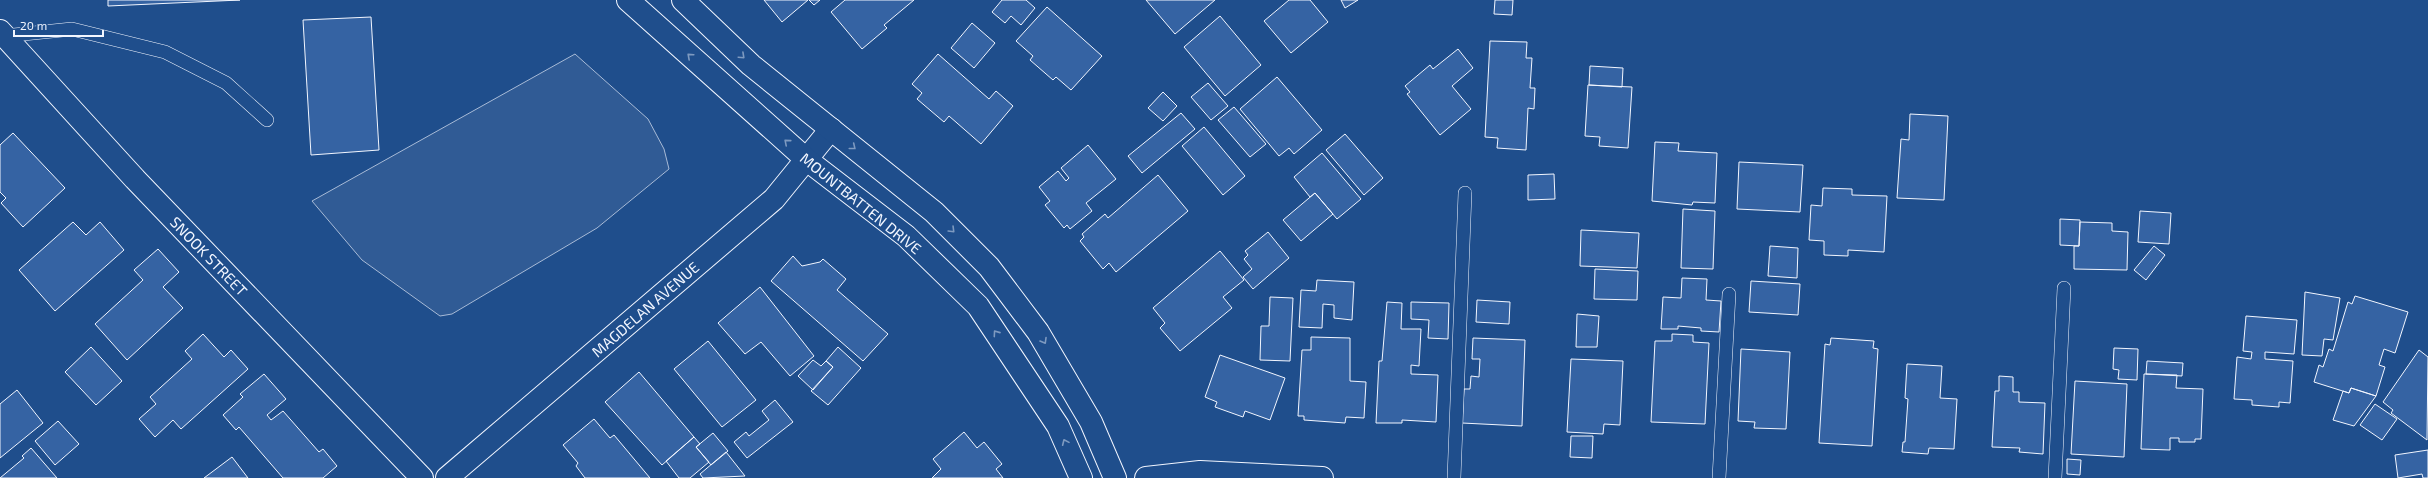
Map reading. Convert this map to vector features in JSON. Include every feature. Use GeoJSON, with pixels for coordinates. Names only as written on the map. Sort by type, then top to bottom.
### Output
{"type":"FeatureCollection","features":[{"type":"Feature","properties":{"kind":"main road","name":"MOUNTBATTEN DRIVE"},"geometry":{"type":"LineString","coordinates":[[628,0],[807,160],[906,236],[978,306],[1058,426],[1081,478]]}},
{"type":"Feature","properties":{"kind":"main road"},"geometry":{"type":"LineString","coordinates":[[683,0],[751,65],[934,212],[989,267],[1038,332],[1091,422],[1115,478]]}},
{"type":"Feature","properties":{"kind":"main road","name":"SNOOK STREET"},"geometry":{"type":"LineString","coordinates":[[2,34],[135,179],[422,478]]}},
{"type":"Feature","properties":{"kind":"main road","name":"MAGDELAN AVENUE"},"geometry":{"type":"LineString","coordinates":[[447,478],[774,199],[832,129]]}},
{"type":"Feature","properties":{"kind":"main road"},"geometry":{"type":"LineString","coordinates":[[1146,478],[1200,472],[1322,478]]}},
{"type":"Feature","properties":{"kind":"lane"},"geometry":{"type":"LineString","coordinates":[[2,34],[72,29],[165,52],[226,84],[267,120]]}},
{"type":"Feature","properties":{"kind":"lane"},"geometry":{"type":"LineString","coordinates":[[1454,478],[1465,192]]}},
{"type":"Feature","properties":{"kind":"lane"},"geometry":{"type":"LineString","coordinates":[[2055,478],[2064,288]]}},
{"type":"Feature","properties":{"kind":"lane"},"geometry":{"type":"LineString","coordinates":[[1719,478],[1729,294]]}},
{"type":"Feature","properties":{"kind":"shaded area"},"geometry":{"type":"Polygon","coordinates":[[[575,54],[648,119],[664,149],[669,169],[597,228],[452,314],[440,316],[362,260],[312,201],[575,54]]]}},
{"type":"Feature","properties":{"kind":"building"},"geometry":{"type":"Polygon","coordinates":[[[108,0],[240,0],[108,6],[108,0]]]}},
{"type":"Feature","properties":{"kind":"building"},"geometry":{"type":"Polygon","coordinates":[[[764,0],[808,0],[782,22],[764,0]]]}},
{"type":"Feature","properties":{"kind":"building"},"geometry":{"type":"Polygon","coordinates":[[[809,0],[820,0],[814,5],[809,0]]]}},
{"type":"Feature","properties":{"kind":"building"},"geometry":{"type":"Polygon","coordinates":[[[845,0],[914,0],[884,25],[887,28],[862,49],[831,12],[845,0]]]}},
{"type":"Feature","properties":{"kind":"building"},"geometry":{"type":"Polygon","coordinates":[[[1002,0],[1026,0],[1035,8],[1021,25],[1011,16],[1005,23],[992,12],[1002,0]]]}},
{"type":"Feature","properties":{"kind":"building"},"geometry":{"type":"Polygon","coordinates":[[[1146,0],[1215,0],[1175,34],[1146,0]]]}},
{"type":"Feature","properties":{"kind":"building"},"geometry":{"type":"Polygon","coordinates":[[[1289,0],[1310,0],[1328,22],[1291,53],[1264,21],[1289,0]]]}},
{"type":"Feature","properties":{"kind":"building"},"geometry":{"type":"Polygon","coordinates":[[[1341,0],[1358,0],[1345,8],[1341,0]]]}},
{"type":"Feature","properties":{"kind":"building"},"geometry":{"type":"Polygon","coordinates":[[[1495,0],[1513,0],[1512,15],[1494,14],[1495,0]]]}},
{"type":"Feature","properties":{"kind":"building"},"geometry":{"type":"Polygon","coordinates":[[[1047,7],[1102,56],[1071,90],[1056,77],[1053,80],[1030,60],[1033,56],[1016,41],[1047,7]]]}},
{"type":"Feature","properties":{"kind":"building"},"geometry":{"type":"Polygon","coordinates":[[[1220,16],[1261,65],[1225,96],[1184,47],[1220,16]]]}},
{"type":"Feature","properties":{"kind":"building"},"geometry":{"type":"Polygon","coordinates":[[[371,17],[379,150],[311,155],[303,20],[371,17]]]}},
{"type":"Feature","properties":{"kind":"building"},"geometry":{"type":"Polygon","coordinates":[[[972,23],[995,43],[974,68],[951,48],[972,23]]]}},
{"type":"Feature","properties":{"kind":"building"},"geometry":{"type":"Polygon","coordinates":[[[1490,41],[1527,42],[1526,58],[1532,58],[1530,88],[1535,88],[1534,109],[1528,108],[1526,150],[1497,148],[1498,138],[1485,137],[1490,41]]]}},
{"type":"Feature","properties":{"kind":"building"},"geometry":{"type":"Polygon","coordinates":[[[1458,49],[1473,68],[1452,86],[1471,109],[1440,135],[1407,94],[1410,92],[1405,86],[1430,65],[1433,69],[1458,49]]]}},
{"type":"Feature","properties":{"kind":"building"},"geometry":{"type":"Polygon","coordinates":[[[938,54],[989,99],[996,91],[1013,106],[981,144],[949,116],[944,122],[917,99],[922,93],[912,84],[938,54]]]}},
{"type":"Feature","properties":{"kind":"building"},"geometry":{"type":"Polygon","coordinates":[[[1590,66],[1623,68],[1622,87],[1589,85],[1590,66]]]}},
{"type":"Feature","properties":{"kind":"building"},"geometry":{"type":"Polygon","coordinates":[[[1277,77],[1322,130],[1294,154],[1289,148],[1279,156],[1240,109],[1277,77]]]}},
{"type":"Feature","properties":{"kind":"building"},"geometry":{"type":"Polygon","coordinates":[[[1208,83],[1228,106],[1211,120],[1191,97],[1208,83]]]}},
{"type":"Feature","properties":{"kind":"building"},"geometry":{"type":"Polygon","coordinates":[[[1588,85],[1632,87],[1628,148],[1599,146],[1600,137],[1585,136],[1588,85]]]}},
{"type":"Feature","properties":{"kind":"building"},"geometry":{"type":"Polygon","coordinates":[[[1163,92],[1177,106],[1163,121],[1148,108],[1163,92]]]}},
{"type":"Feature","properties":{"kind":"building"},"geometry":{"type":"Polygon","coordinates":[[[1234,107],[1266,144],[1250,157],[1218,120],[1234,107]]]}},
{"type":"Feature","properties":{"kind":"building"},"geometry":{"type":"Polygon","coordinates":[[[1181,113],[1195,129],[1142,173],[1128,156],[1181,113]]]}},
{"type":"Feature","properties":{"kind":"building"},"geometry":{"type":"Polygon","coordinates":[[[1910,114],[1948,116],[1944,200],[1897,198],[1901,139],[1909,140],[1910,114]]]}},
{"type":"Feature","properties":{"kind":"building"},"geometry":{"type":"Polygon","coordinates":[[[1204,127],[1245,176],[1223,195],[1182,146],[1204,127]]]}},
{"type":"Feature","properties":{"kind":"building"},"geometry":{"type":"Polygon","coordinates":[[[13,133],[65,188],[23,227],[1,203],[6,198],[0,192],[0,145],[13,133]]]}},
{"type":"Feature","properties":{"kind":"building"},"geometry":{"type":"Polygon","coordinates":[[[1345,134],[1383,178],[1364,195],[1326,150],[1345,134]]]}},
{"type":"Feature","properties":{"kind":"building"},"geometry":{"type":"Polygon","coordinates":[[[1655,142],[1679,143],[1678,151],[1717,153],[1715,203],[1693,202],[1692,205],[1652,201],[1655,142]]]}},
{"type":"Feature","properties":{"kind":"building"},"geometry":{"type":"Polygon","coordinates":[[[1088,145],[1116,179],[1086,203],[1092,211],[1070,229],[1067,225],[1064,228],[1045,205],[1050,201],[1039,187],[1058,171],[1066,181],[1069,178],[1061,168],[1088,145]]]}},
{"type":"Feature","properties":{"kind":"building"},"geometry":{"type":"Polygon","coordinates":[[[1322,153],[1361,199],[1337,219],[1315,193],[1310,197],[1294,177],[1322,153]]]}},
{"type":"Feature","properties":{"kind":"building"},"geometry":{"type":"Polygon","coordinates":[[[1739,162],[1803,165],[1800,212],[1737,209],[1739,162]]]}},
{"type":"Feature","properties":{"kind":"building"},"geometry":{"type":"Polygon","coordinates":[[[1554,174],[1555,199],[1528,200],[1528,175],[1554,174]]]}},
{"type":"Feature","properties":{"kind":"building"},"geometry":{"type":"Polygon","coordinates":[[[1158,175],[1188,211],[1116,272],[1109,263],[1103,269],[1080,241],[1084,237],[1082,234],[1105,214],[1108,218],[1158,175]]]}},
{"type":"Feature","properties":{"kind":"building"},"geometry":{"type":"Polygon","coordinates":[[[1823,188],[1852,189],[1852,195],[1887,196],[1884,252],[1848,250],[1848,256],[1824,255],[1824,241],[1809,240],[1811,205],[1822,206],[1823,188]]]}},
{"type":"Feature","properties":{"kind":"building"},"geometry":{"type":"Polygon","coordinates":[[[1315,193],[1333,214],[1301,241],[1283,220],[1315,193]]]}},
{"type":"Feature","properties":{"kind":"building"},"geometry":{"type":"Polygon","coordinates":[[[1683,209],[1715,211],[1713,269],[1681,268],[1683,209]]]}},
{"type":"Feature","properties":{"kind":"building"},"geometry":{"type":"Polygon","coordinates":[[[2140,211],[2171,213],[2169,244],[2138,242],[2140,211]]]}},
{"type":"Feature","properties":{"kind":"building"},"geometry":{"type":"Polygon","coordinates":[[[2060,219],[2080,220],[2079,246],[2060,245],[2060,219]]]}},
{"type":"Feature","properties":{"kind":"building"},"geometry":{"type":"Polygon","coordinates":[[[73,222],[86,235],[100,222],[124,250],[55,311],[19,270],[73,222]]]}},
{"type":"Feature","properties":{"kind":"building"},"geometry":{"type":"Polygon","coordinates":[[[2080,222],[2112,223],[2112,231],[2128,232],[2127,270],[2074,269],[2074,246],[2079,246],[2080,222]]]}},
{"type":"Feature","properties":{"kind":"building"},"geometry":{"type":"Polygon","coordinates":[[[1581,230],[1639,233],[1637,268],[1580,266],[1581,230]]]}},
{"type":"Feature","properties":{"kind":"building"},"geometry":{"type":"Polygon","coordinates":[[[1268,232],[1289,258],[1253,289],[1243,277],[1252,269],[1244,259],[1248,255],[1245,251],[1268,232]]]}},
{"type":"Feature","properties":{"kind":"building"},"geometry":{"type":"Polygon","coordinates":[[[1770,246],[1798,248],[1797,278],[1768,276],[1770,246]]]}},
{"type":"Feature","properties":{"kind":"building"},"geometry":{"type":"Polygon","coordinates":[[[2154,246],[2165,255],[2146,280],[2134,270],[2154,246]]]}},
{"type":"Feature","properties":{"kind":"building"},"geometry":{"type":"Polygon","coordinates":[[[158,249],[179,272],[163,287],[183,308],[127,360],[95,324],[143,280],[134,270],[158,249]]]}},
{"type":"Feature","properties":{"kind":"building"},"geometry":{"type":"Polygon","coordinates":[[[1220,251],[1244,280],[1223,297],[1232,308],[1180,351],[1160,328],[1165,323],[1153,308],[1220,251]]]}},
{"type":"Feature","properties":{"kind":"building"},"geometry":{"type":"Polygon","coordinates":[[[793,256],[802,266],[820,262],[823,259],[846,279],[837,290],[888,334],[863,361],[771,281],[793,256]]]}},
{"type":"Feature","properties":{"kind":"building"},"geometry":{"type":"Polygon","coordinates":[[[1595,269],[1638,271],[1637,300],[1594,299],[1595,269]]]}},
{"type":"Feature","properties":{"kind":"building"},"geometry":{"type":"Polygon","coordinates":[[[1682,278],[1707,279],[1706,300],[1721,301],[1719,332],[1701,331],[1701,328],[1678,326],[1678,329],[1661,329],[1663,297],[1681,298],[1682,278]]]}},
{"type":"Feature","properties":{"kind":"building"},"geometry":{"type":"Polygon","coordinates":[[[1317,280],[1354,282],[1352,320],[1334,318],[1334,305],[1323,304],[1322,328],[1299,327],[1301,290],[1316,291],[1317,280]]]}},
{"type":"Feature","properties":{"kind":"building"},"geometry":{"type":"Polygon","coordinates":[[[1751,281],[1800,284],[1798,315],[1749,312],[1751,281]]]}},
{"type":"Feature","properties":{"kind":"building"},"geometry":{"type":"Polygon","coordinates":[[[760,287],[814,356],[790,376],[761,342],[745,354],[718,323],[760,287]]]}},
{"type":"Feature","properties":{"kind":"building"},"geometry":{"type":"Polygon","coordinates":[[[2305,292],[2340,298],[2333,340],[2324,339],[2322,356],[2302,355],[2305,292]]]}},
{"type":"Feature","properties":{"kind":"building"},"geometry":{"type":"Polygon","coordinates":[[[2355,296],[2408,312],[2395,353],[2384,349],[2379,365],[2385,367],[2376,396],[2351,388],[2349,393],[2314,382],[2319,365],[2323,367],[2329,349],[2333,351],[2348,302],[2352,304],[2355,296]]]}},
{"type":"Feature","properties":{"kind":"building"},"geometry":{"type":"Polygon","coordinates":[[[1270,297],[1293,298],[1290,361],[1260,360],[1261,326],[1269,326],[1270,297]]]}},
{"type":"Feature","properties":{"kind":"building"},"geometry":{"type":"Polygon","coordinates":[[[1477,300],[1510,302],[1509,324],[1476,322],[1477,300]]]}},
{"type":"Feature","properties":{"kind":"building"},"geometry":{"type":"Polygon","coordinates":[[[1387,302],[1402,303],[1401,329],[1421,329],[1419,366],[1411,365],[1411,374],[1438,375],[1436,422],[1402,420],[1402,423],[1376,423],[1379,361],[1382,361],[1387,302]]]}},
{"type":"Feature","properties":{"kind":"building"},"geometry":{"type":"Polygon","coordinates":[[[1411,302],[1449,303],[1448,339],[1428,338],[1429,320],[1411,319],[1411,302]]]}},
{"type":"Feature","properties":{"kind":"building"},"geometry":{"type":"Polygon","coordinates":[[[1577,314],[1599,316],[1597,347],[1576,347],[1577,314]]]}},
{"type":"Feature","properties":{"kind":"building"},"geometry":{"type":"Polygon","coordinates":[[[2246,316],[2297,320],[2294,354],[2265,352],[2265,359],[2293,361],[2290,403],[2279,402],[2279,407],[2252,405],[2252,400],[2234,399],[2237,357],[2251,359],[2252,352],[2243,351],[2246,316]]]}},
{"type":"Feature","properties":{"kind":"building"},"geometry":{"type":"Polygon","coordinates":[[[203,334],[224,357],[231,350],[248,369],[181,429],[173,420],[155,437],[139,419],[156,404],[150,397],[192,359],[185,351],[203,334]]]}},
{"type":"Feature","properties":{"kind":"building"},"geometry":{"type":"Polygon","coordinates":[[[1672,334],[1693,335],[1693,342],[1709,343],[1705,424],[1651,422],[1655,341],[1672,341],[1672,334]]]}},
{"type":"Feature","properties":{"kind":"building"},"geometry":{"type":"Polygon","coordinates":[[[1311,337],[1350,338],[1350,381],[1366,382],[1364,418],[1346,417],[1345,423],[1304,420],[1304,416],[1298,416],[1302,350],[1311,350],[1311,337]]]}},
{"type":"Feature","properties":{"kind":"building"},"geometry":{"type":"Polygon","coordinates":[[[1473,338],[1525,340],[1522,426],[1462,423],[1464,389],[1470,389],[1471,376],[1479,377],[1480,359],[1472,359],[1473,338]]]}},
{"type":"Feature","properties":{"kind":"building"},"geometry":{"type":"Polygon","coordinates":[[[1831,338],[1874,341],[1873,348],[1878,349],[1872,446],[1819,443],[1825,344],[1830,345],[1831,338]]]}},
{"type":"Feature","properties":{"kind":"building"},"geometry":{"type":"Polygon","coordinates":[[[708,341],[756,400],[722,427],[674,369],[708,341]]]}},
{"type":"Feature","properties":{"kind":"building"},"geometry":{"type":"Polygon","coordinates":[[[91,347],[122,381],[96,405],[65,372],[91,347]]]}},
{"type":"Feature","properties":{"kind":"building"},"geometry":{"type":"Polygon","coordinates":[[[838,347],[861,368],[828,405],[811,391],[833,367],[826,361],[838,347]]]}},
{"type":"Feature","properties":{"kind":"building"},"geometry":{"type":"Polygon","coordinates":[[[2114,348],[2138,349],[2137,380],[2118,379],[2119,370],[2113,369],[2114,348]]]}},
{"type":"Feature","properties":{"kind":"building"},"geometry":{"type":"Polygon","coordinates":[[[1741,349],[1790,352],[1786,429],[1754,428],[1755,422],[1738,421],[1741,349]]]}},
{"type":"Feature","properties":{"kind":"building"},"geometry":{"type":"Polygon","coordinates":[[[2419,350],[2428,357],[2427,440],[2391,413],[2393,410],[2383,402],[2419,350]]]}},
{"type":"Feature","properties":{"kind":"building"},"geometry":{"type":"Polygon","coordinates":[[[1220,355],[1285,378],[1270,420],[1245,411],[1243,417],[1215,407],[1217,402],[1205,397],[1220,355]]]}},
{"type":"Feature","properties":{"kind":"building"},"geometry":{"type":"Polygon","coordinates":[[[1571,359],[1623,361],[1620,425],[1604,424],[1603,434],[1567,432],[1571,359]]]}},
{"type":"Feature","properties":{"kind":"building"},"geometry":{"type":"Polygon","coordinates":[[[813,360],[821,366],[826,361],[833,367],[813,390],[798,376],[813,360]]]}},
{"type":"Feature","properties":{"kind":"building"},"geometry":{"type":"Polygon","coordinates":[[[2147,361],[2183,363],[2182,376],[2146,374],[2147,361]]]}},
{"type":"Feature","properties":{"kind":"building"},"geometry":{"type":"Polygon","coordinates":[[[1907,364],[1942,366],[1940,398],[1957,399],[1954,449],[1929,448],[1928,454],[1902,452],[1903,442],[1905,442],[1908,399],[1905,398],[1907,364]]]}},
{"type":"Feature","properties":{"kind":"building"},"geometry":{"type":"Polygon","coordinates":[[[639,372],[694,437],[662,465],[605,402],[639,372]]]}},
{"type":"Feature","properties":{"kind":"building"},"geometry":{"type":"Polygon","coordinates":[[[264,374],[286,399],[267,415],[271,420],[283,411],[319,452],[323,449],[337,466],[323,478],[283,478],[239,427],[236,430],[223,415],[243,397],[240,394],[264,374]]]}},
{"type":"Feature","properties":{"kind":"building"},"geometry":{"type":"Polygon","coordinates":[[[2144,374],[2177,375],[2176,388],[2203,389],[2201,439],[2195,439],[2195,442],[2179,442],[2179,438],[2170,438],[2170,450],[2141,449],[2144,374]]]}},
{"type":"Feature","properties":{"kind":"building"},"geometry":{"type":"Polygon","coordinates":[[[1999,376],[2013,377],[2013,392],[2019,392],[2019,402],[2045,403],[2043,454],[2019,452],[2020,448],[1992,447],[1995,391],[1999,391],[1999,376]]]}},
{"type":"Feature","properties":{"kind":"building"},"geometry":{"type":"Polygon","coordinates":[[[2075,381],[2127,384],[2124,457],[2071,454],[2075,381]]]}},
{"type":"Feature","properties":{"kind":"building"},"geometry":{"type":"Polygon","coordinates":[[[2351,388],[2376,396],[2354,426],[2333,420],[2343,391],[2349,393],[2351,388]]]}},
{"type":"Feature","properties":{"kind":"building"},"geometry":{"type":"Polygon","coordinates":[[[17,390],[43,423],[0,458],[0,404],[17,390]]]}},
{"type":"Feature","properties":{"kind":"building"},"geometry":{"type":"Polygon","coordinates":[[[775,400],[793,422],[747,458],[734,442],[746,432],[749,436],[769,420],[762,411],[775,400]]]}},
{"type":"Feature","properties":{"kind":"building"},"geometry":{"type":"Polygon","coordinates":[[[2375,404],[2397,419],[2382,440],[2360,425],[2375,404]]]}},
{"type":"Feature","properties":{"kind":"building"},"geometry":{"type":"Polygon","coordinates":[[[594,419],[610,438],[614,435],[650,478],[585,478],[576,466],[578,463],[563,445],[594,419]]]}},
{"type":"Feature","properties":{"kind":"building"},"geometry":{"type":"Polygon","coordinates":[[[58,421],[79,444],[55,465],[35,441],[58,421]]]}},
{"type":"Feature","properties":{"kind":"building"},"geometry":{"type":"Polygon","coordinates":[[[964,432],[977,448],[984,442],[1002,464],[996,469],[1003,478],[932,478],[941,469],[933,459],[964,432]]]}},
{"type":"Feature","properties":{"kind":"building"},"geometry":{"type":"Polygon","coordinates":[[[713,433],[728,451],[711,465],[696,447],[713,433]]]}},
{"type":"Feature","properties":{"kind":"building"},"geometry":{"type":"Polygon","coordinates":[[[1571,436],[1593,436],[1592,458],[1570,457],[1571,436]]]}},
{"type":"Feature","properties":{"kind":"building"},"geometry":{"type":"Polygon","coordinates":[[[694,437],[700,444],[696,447],[709,462],[690,478],[679,478],[666,461],[694,437]]]}},
{"type":"Feature","properties":{"kind":"building"},"geometry":{"type":"Polygon","coordinates":[[[31,448],[57,478],[0,478],[24,458],[22,456],[31,448]]]}},
{"type":"Feature","properties":{"kind":"building"},"geometry":{"type":"Polygon","coordinates":[[[2428,450],[2428,478],[2423,478],[2422,474],[2398,478],[2395,455],[2428,450]]]}},
{"type":"Feature","properties":{"kind":"building"},"geometry":{"type":"Polygon","coordinates":[[[726,452],[745,476],[703,478],[700,474],[726,452]]]}},
{"type":"Feature","properties":{"kind":"building"},"geometry":{"type":"Polygon","coordinates":[[[232,457],[248,478],[204,478],[232,457]]]}},
{"type":"Feature","properties":{"kind":"building"},"geometry":{"type":"Polygon","coordinates":[[[2067,459],[2081,460],[2080,475],[2067,474],[2067,459]]]}}]}
